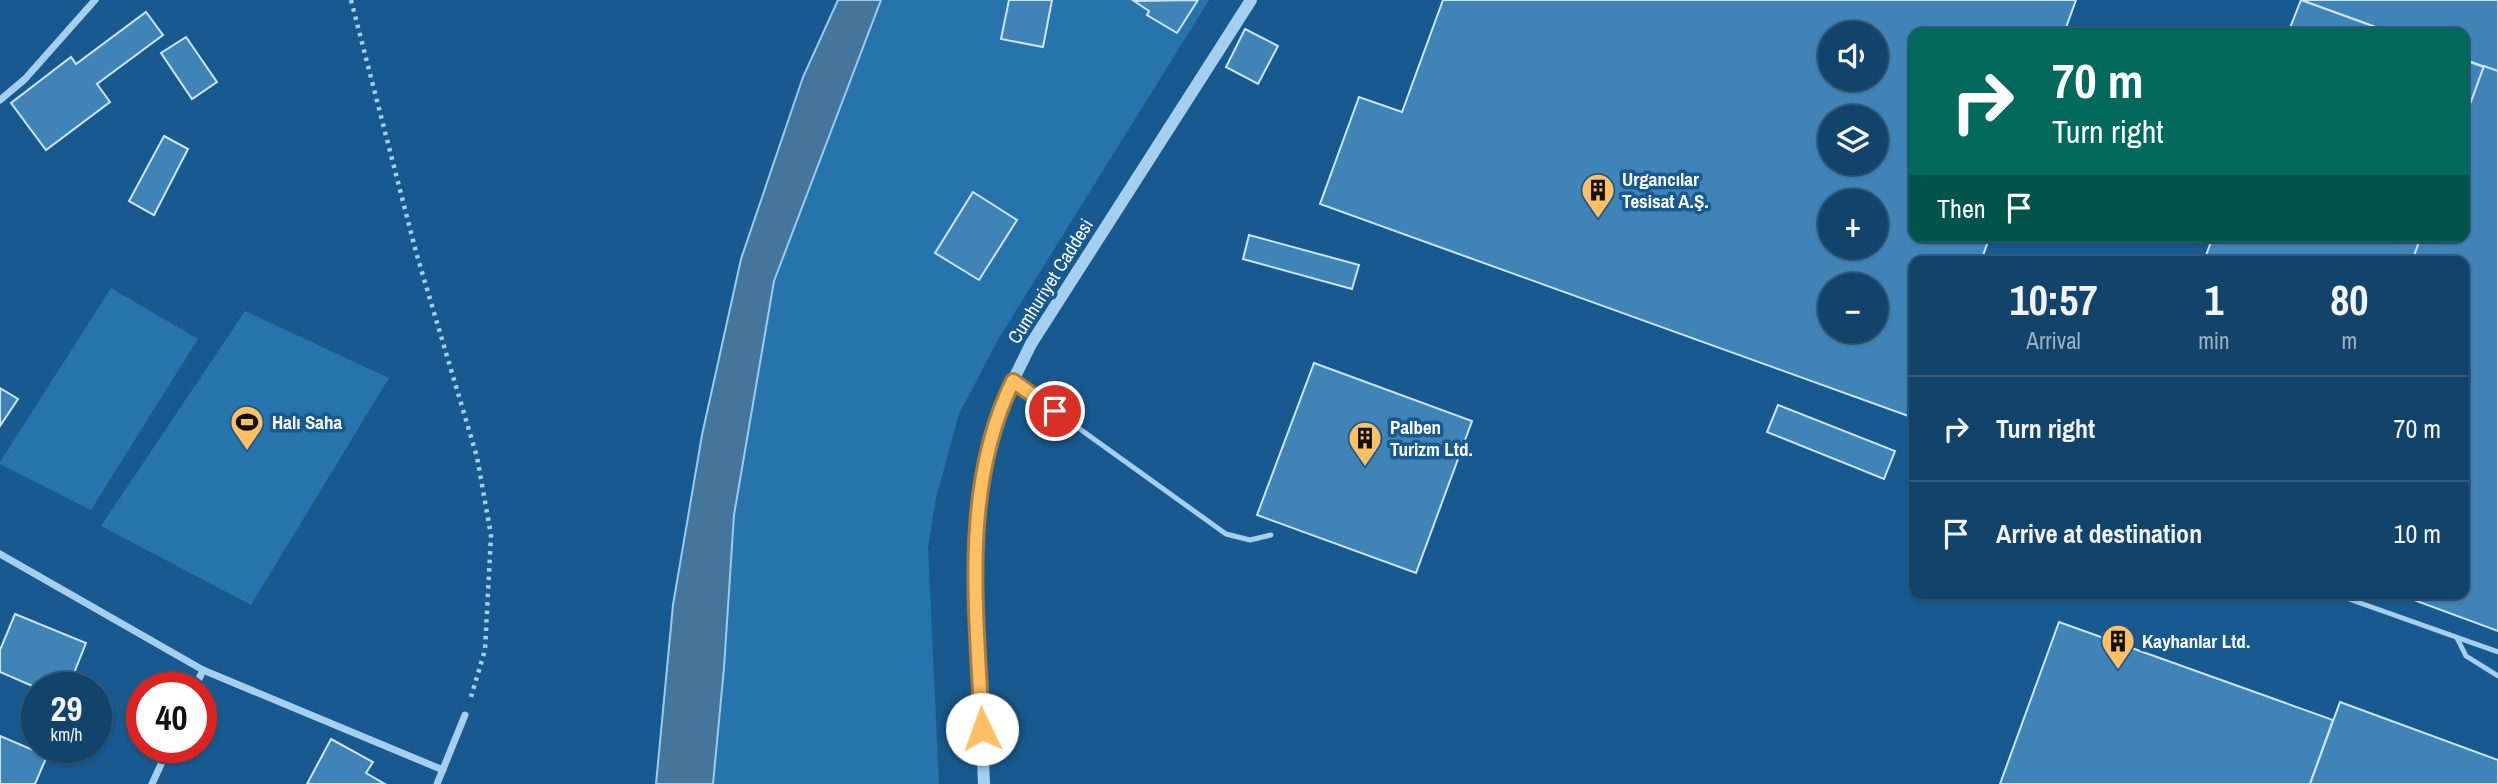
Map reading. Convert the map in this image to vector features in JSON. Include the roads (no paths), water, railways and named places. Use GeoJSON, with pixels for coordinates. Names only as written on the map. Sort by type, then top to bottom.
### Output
{"type":"FeatureCollection","features":[{"type":"Feature","properties":{"kind":"street"},"geometry":{"type":"LineString","coordinates":[[0,100],[25,79],[95,0]]}},
{"type":"Feature","properties":{"kind":"street","name":"Cumhuriyet Caddesi"},"geometry":{"type":"LineString","coordinates":[[984,784],[976,596],[977,516],[986,458],[998,411],[1031,344],[1251,0]]}},
{"type":"Feature","properties":{"kind":"street"},"geometry":{"type":"LineString","coordinates":[[0,554],[203,670],[443,770]]}},
{"type":"Feature","properties":{"kind":"street"},"geometry":{"type":"LineString","coordinates":[[437,784],[465,715]]}},
{"type":"Feature","properties":{"kind":"street"},"geometry":{"type":"LineString","coordinates":[[152,784],[162,763]]}},
{"type":"Feature","properties":{"kind":"lane"},"geometry":{"type":"LineString","coordinates":[[1013,381],[1226,534],[1250,540],[1271,535]]}},
{"type":"Feature","properties":{"kind":"lane"},"geometry":{"type":"LineString","coordinates":[[2349,599],[2498,652]]}},
{"type":"Feature","properties":{"kind":"lane"},"geometry":{"type":"LineString","coordinates":[[2457,638],[2466,656],[2498,676]]}},
{"type":"Feature","properties":{"kind":"place","name":"Urgancılar Tesisat A.Ş."},"geometry":{"type":"Point","coordinates":[1598,220]}},
{"type":"Feature","properties":{"kind":"place","name":"Halı Saha"},"geometry":{"type":"Point","coordinates":[247,452]}},
{"type":"Feature","properties":{"kind":"place","name":"Palben Turizm Ltd."},"geometry":{"type":"Point","coordinates":[1365,468]}},
{"type":"Feature","properties":{"kind":"place","name":"Kayhanlar Ltd."},"geometry":{"type":"Point","coordinates":[2118,671]}}]}
